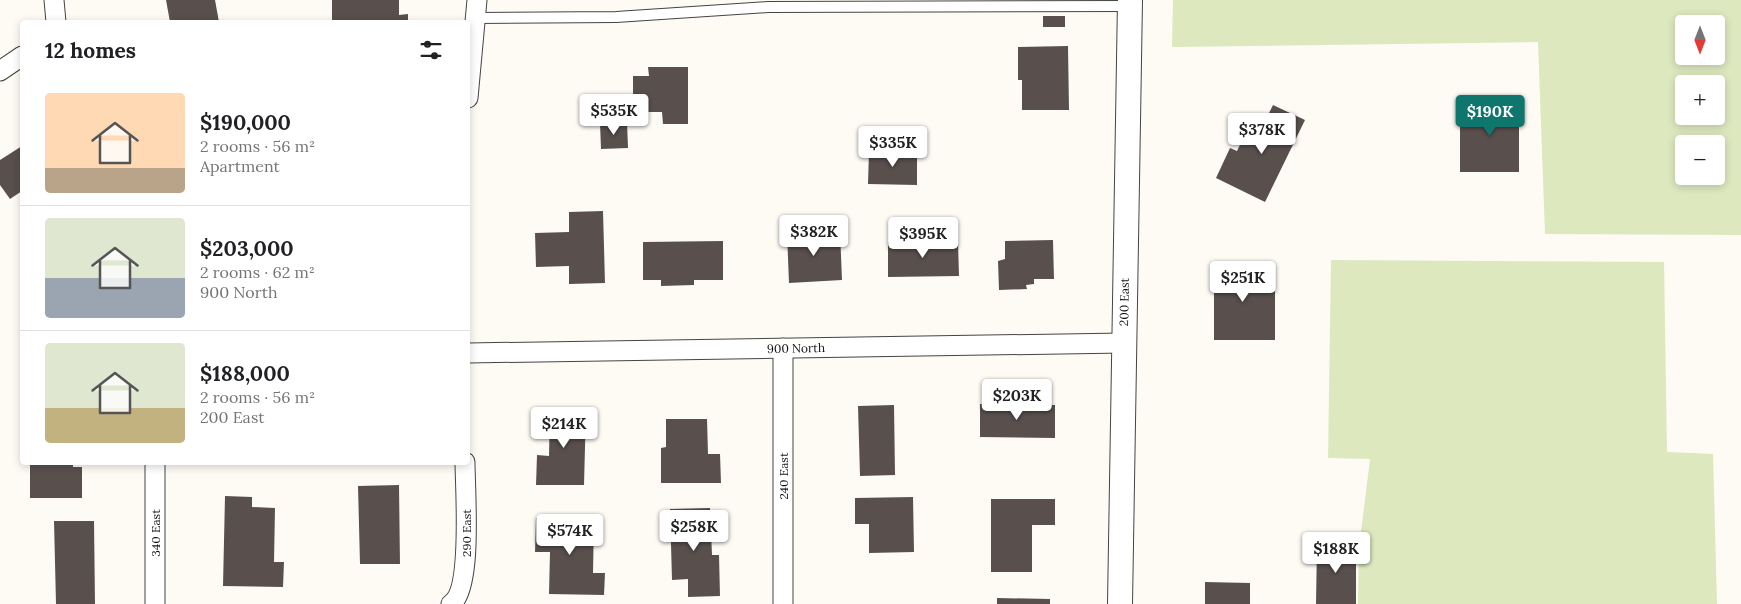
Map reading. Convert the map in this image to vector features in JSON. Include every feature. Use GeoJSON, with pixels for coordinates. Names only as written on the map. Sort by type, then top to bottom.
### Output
{"type":"FeatureCollection","features":[{"type":"Feature","properties":{"kind":"street"},"geometry":{"type":"LineString","coordinates":[[54,0],[56,20]]}},
{"type":"Feature","properties":{"kind":"street","name":"200 East"},"geometry":{"type":"LineString","coordinates":[[1120,604],[1130,3]]}},
{"type":"Feature","properties":{"kind":"street"},"geometry":{"type":"LineString","coordinates":[[470,76],[476,9]]}},
{"type":"Feature","properties":{"kind":"street"},"geometry":{"type":"LineString","coordinates":[[0,72],[20,57]]}},
{"type":"Feature","properties":{"kind":"street","name":"900 North"},"geometry":{"type":"LineString","coordinates":[[470,353],[1124,343]]}},
{"type":"Feature","properties":{"kind":"street","name":"240 East"},"geometry":{"type":"LineString","coordinates":[[783,348],[783,604]]}},
{"type":"Feature","properties":{"kind":"street","name":"340 East"},"geometry":{"type":"LineString","coordinates":[[155,465],[155,604]]}},
{"type":"Feature","properties":{"kind":"street","name":"290 East"},"geometry":{"type":"LineString","coordinates":[[453,603],[464,583],[466,564],[465,465]]}},
{"type":"Feature","properties":{"kind":"lane"},"geometry":{"type":"LineString","coordinates":[[476,9],[616,17],[768,7],[1130,3]]}},
{"type":"Feature","properties":{"kind":"green space"},"geometry":{"type":"Polygon","coordinates":[[[1173,0],[1741,0],[1741,235],[1545,234],[1538,42],[1172,47],[1173,0]]]}},
{"type":"Feature","properties":{"kind":"green space"},"geometry":{"type":"Polygon","coordinates":[[[1331,260],[1664,262],[1667,452],[1713,454],[1717,604],[1358,604],[1359,548],[1370,459],[1328,458],[1331,260]]]}},
{"type":"Feature","properties":{"kind":"building"},"geometry":{"type":"Polygon","coordinates":[[[166,0],[215,0],[219,20],[170,20],[166,0]]]}},
{"type":"Feature","properties":{"kind":"building"},"geometry":{"type":"Polygon","coordinates":[[[332,0],[399,0],[399,15],[408,14],[408,20],[332,20],[332,0]]]}},
{"type":"Feature","properties":{"kind":"building"},"geometry":{"type":"Polygon","coordinates":[[[1043,16],[1065,16],[1065,27],[1043,27],[1043,16]]]}},
{"type":"Feature","properties":{"kind":"building"},"geometry":{"type":"Polygon","coordinates":[[[1068,46],[1069,110],[1022,110],[1022,80],[1018,80],[1018,47],[1068,46]]]}},
{"type":"Feature","properties":{"kind":"building"},"geometry":{"type":"Polygon","coordinates":[[[648,67],[688,67],[688,124],[663,124],[662,112],[633,112],[633,76],[649,76],[648,67]]]}},
{"type":"Feature","properties":{"kind":"building"},"geometry":{"type":"Polygon","coordinates":[[[1460,102],[1519,102],[1519,172],[1460,172],[1460,102]]]}},
{"type":"Feature","properties":{"kind":"building"},"geometry":{"type":"Polygon","coordinates":[[[1273,105],[1305,120],[1265,202],[1216,178],[1230,148],[1237,151],[1247,130],[1258,135],[1273,105]]]}},
{"type":"Feature","properties":{"kind":"building"},"geometry":{"type":"Polygon","coordinates":[[[627,122],[628,148],[601,149],[600,123],[627,122]]]}},
{"type":"Feature","properties":{"kind":"building"},"geometry":{"type":"Polygon","coordinates":[[[20,147],[20,192],[10,199],[0,185],[0,160],[20,147]]]}},
{"type":"Feature","properties":{"kind":"building"},"geometry":{"type":"Polygon","coordinates":[[[869,151],[917,151],[917,185],[868,184],[869,151]]]}},
{"type":"Feature","properties":{"kind":"building"},"geometry":{"type":"Polygon","coordinates":[[[603,211],[605,283],[569,284],[569,266],[536,267],[535,233],[569,232],[569,212],[603,211]]]}},
{"type":"Feature","properties":{"kind":"building"},"geometry":{"type":"Polygon","coordinates":[[[840,231],[842,280],[789,283],[787,233],[840,231]]]}},
{"type":"Feature","properties":{"kind":"building"},"geometry":{"type":"Polygon","coordinates":[[[1053,240],[1054,279],[1034,279],[1034,284],[1026,285],[1027,289],[999,290],[998,261],[1005,259],[1005,241],[1053,240]]]}},
{"type":"Feature","properties":{"kind":"building"},"geometry":{"type":"Polygon","coordinates":[[[723,241],[723,280],[694,280],[694,285],[661,286],[661,280],[643,280],[643,242],[723,241]]]}},
{"type":"Feature","properties":{"kind":"building"},"geometry":{"type":"Polygon","coordinates":[[[958,241],[959,276],[888,277],[888,242],[958,241]]]}},
{"type":"Feature","properties":{"kind":"building"},"geometry":{"type":"Polygon","coordinates":[[[1214,264],[1266,264],[1266,289],[1275,289],[1275,340],[1214,340],[1214,264]]]}},
{"type":"Feature","properties":{"kind":"building"},"geometry":{"type":"Polygon","coordinates":[[[980,404],[1055,405],[1055,438],[980,437],[980,404]]]}},
{"type":"Feature","properties":{"kind":"building"},"geometry":{"type":"Polygon","coordinates":[[[894,405],[895,475],[860,476],[858,406],[894,405]]]}},
{"type":"Feature","properties":{"kind":"building"},"geometry":{"type":"Polygon","coordinates":[[[550,408],[586,409],[584,485],[536,485],[537,455],[549,456],[550,408]]]}},
{"type":"Feature","properties":{"kind":"building"},"geometry":{"type":"Polygon","coordinates":[[[666,419],[707,419],[708,454],[720,454],[721,483],[661,483],[661,448],[666,447],[666,419]]]}},
{"type":"Feature","properties":{"kind":"building"},"geometry":{"type":"Polygon","coordinates":[[[30,465],[73,465],[73,467],[82,467],[82,498],[30,498],[30,465]]]}},
{"type":"Feature","properties":{"kind":"building"},"geometry":{"type":"Polygon","coordinates":[[[399,485],[400,564],[360,564],[358,486],[399,485]]]}},
{"type":"Feature","properties":{"kind":"building"},"geometry":{"type":"Polygon","coordinates":[[[225,496],[252,497],[252,507],[275,508],[274,562],[284,562],[283,587],[223,586],[225,496]]]}},
{"type":"Feature","properties":{"kind":"building"},"geometry":{"type":"Polygon","coordinates":[[[913,497],[914,552],[869,553],[869,524],[855,524],[855,498],[913,497]]]}},
{"type":"Feature","properties":{"kind":"building"},"geometry":{"type":"Polygon","coordinates":[[[991,499],[1055,499],[1055,525],[1032,525],[1032,572],[991,572],[991,499]]]}},
{"type":"Feature","properties":{"kind":"building"},"geometry":{"type":"Polygon","coordinates":[[[710,508],[712,555],[719,555],[720,596],[688,597],[688,579],[672,580],[670,509],[710,508]]]}},
{"type":"Feature","properties":{"kind":"building"},"geometry":{"type":"Polygon","coordinates":[[[536,518],[594,520],[593,573],[605,573],[604,595],[549,594],[550,552],[535,552],[536,518]]]}},
{"type":"Feature","properties":{"kind":"building"},"geometry":{"type":"Polygon","coordinates":[[[54,521],[94,521],[95,604],[56,604],[54,521]]]}},
{"type":"Feature","properties":{"kind":"building"},"geometry":{"type":"Polygon","coordinates":[[[1317,544],[1356,545],[1356,604],[1316,604],[1317,544]]]}},
{"type":"Feature","properties":{"kind":"building"},"geometry":{"type":"Polygon","coordinates":[[[1205,582],[1250,583],[1250,604],[1205,604],[1205,582]]]}},
{"type":"Feature","properties":{"kind":"building"},"geometry":{"type":"Polygon","coordinates":[[[997,598],[1050,599],[1050,604],[997,604],[997,598]]]}}]}
